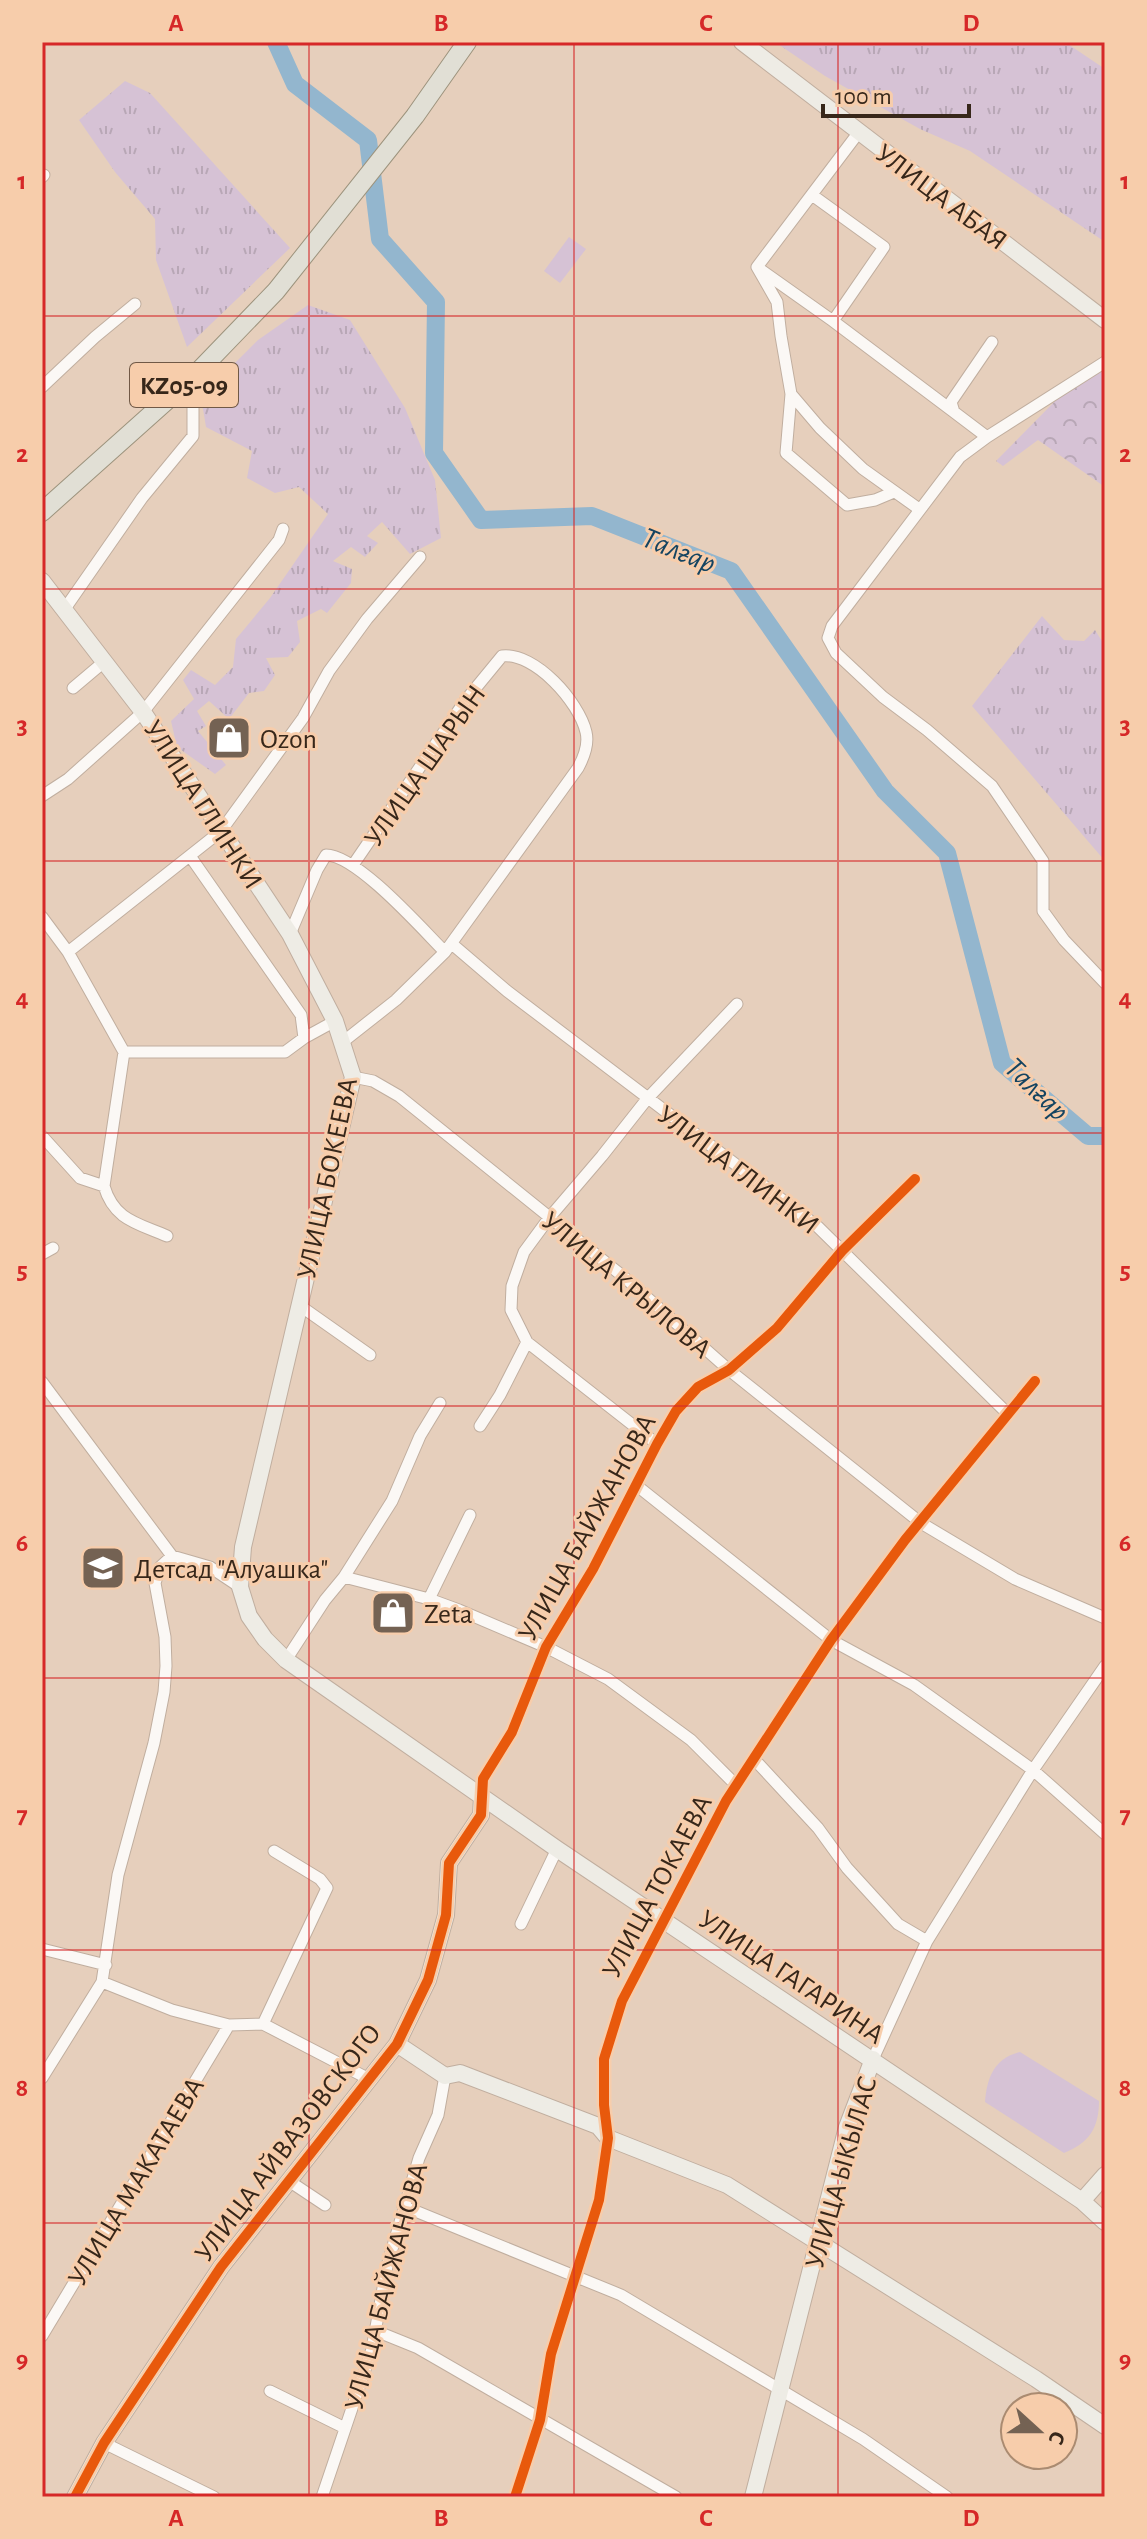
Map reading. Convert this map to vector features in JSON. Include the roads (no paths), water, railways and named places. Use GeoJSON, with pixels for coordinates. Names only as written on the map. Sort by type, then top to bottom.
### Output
{"type":"FeatureCollection","features":[{"type":"Feature","properties":{"kind":"main road","name":"KZ05-09"},"geometry":{"type":"LineString","coordinates":[[42,512],[193,377],[276,291],[415,116],[467,42]]}},
{"type":"Feature","properties":{"kind":"street","name":"УЛИЦА АБАЯ"},"geometry":{"type":"LineString","coordinates":[[742,42],[1105,320]]}},
{"type":"Feature","properties":{"kind":"street"},"geometry":{"type":"LineString","coordinates":[[757,267],[859,132]]}},
{"type":"Feature","properties":{"kind":"street"},"geometry":{"type":"LineString","coordinates":[[812,195],[884,247],[833,321]]}},
{"type":"Feature","properties":{"kind":"street"},"geometry":{"type":"LineString","coordinates":[[757,267],[987,437]]}},
{"type":"Feature","properties":{"kind":"street"},"geometry":{"type":"LineString","coordinates":[[757,267],[777,302],[791,394],[786,453],[847,505],[875,500],[894,492]]}},
{"type":"Feature","properties":{"kind":"street"},"geometry":{"type":"LineString","coordinates":[[42,387],[135,304]]}},
{"type":"Feature","properties":{"kind":"street"},"geometry":{"type":"LineString","coordinates":[[954,412],[951,402],[992,342]]}},
{"type":"Feature","properties":{"kind":"street"},"geometry":{"type":"LineString","coordinates":[[1105,362],[960,457],[832,626],[828,638],[836,653],[883,697],[992,786],[1043,861],[1043,911],[1064,940],[1105,983]]}},
{"type":"Feature","properties":{"kind":"street"},"geometry":{"type":"LineString","coordinates":[[64,610],[142,498],[193,436],[193,377]]}},
{"type":"Feature","properties":{"kind":"street"},"geometry":{"type":"LineString","coordinates":[[791,394],[820,428],[863,469],[919,509]]}},
{"type":"Feature","properties":{"kind":"street"},"geometry":{"type":"LineString","coordinates":[[42,796],[68,779],[143,712],[279,540],[283,529]]}},
{"type":"Feature","properties":{"kind":"street"},"geometry":{"type":"LineString","coordinates":[[68,952],[221,831],[303,718],[329,671],[367,619],[420,557]]}},
{"type":"Feature","properties":{"kind":"street","name":"УЛИЦА ГЛИНКИ"},"geometry":{"type":"LineString","coordinates":[[42,581],[143,712],[290,934],[344,1041]]}},
{"type":"Feature","properties":{"kind":"street","name":"УЛИЦА ШАРЫН"},"geometry":{"type":"LineString","coordinates":[[290,934],[326,855],[336,855],[353,865],[465,701],[502,656],[519,656],[556,682],[577,709],[587,734],[585,756]]}},
{"type":"Feature","properties":{"kind":"street"},"geometry":{"type":"LineString","coordinates":[[73,688],[105,661]]}},
{"type":"Feature","properties":{"kind":"street","name":"УЛИЦА БОКЕЕВА"},"geometry":{"type":"LineString","coordinates":[[240,1587],[243,1547],[353,1077],[344,1041],[396,1000],[449,948],[585,756]]}},
{"type":"Feature","properties":{"kind":"street"},"geometry":{"type":"LineString","coordinates":[[190,856],[301,1015],[304,1038]]}},
{"type":"Feature","properties":{"kind":"street","name":"УЛИЦА ГЛИНКИ"},"geometry":{"type":"LineString","coordinates":[[353,865],[449,948],[818,1227],[1007,1413]]}},
{"type":"Feature","properties":{"kind":"street"},"geometry":{"type":"LineString","coordinates":[[42,917],[68,952],[124,1052],[104,1186],[108,1202],[121,1216],[167,1236]]}},
{"type":"Feature","properties":{"kind":"street"},"geometry":{"type":"LineString","coordinates":[[657,1444],[527,1342],[511,1310],[512,1286],[524,1252],[549,1218],[647,1099],[737,1004]]}},
{"type":"Feature","properties":{"kind":"street"},"geometry":{"type":"LineString","coordinates":[[124,1052],[285,1052],[335,1021]]}},
{"type":"Feature","properties":{"kind":"street","name":"УЛИЦА КРЫЛОВА"},"geometry":{"type":"LineString","coordinates":[[353,1077],[373,1081],[399,1096],[625,1278],[729,1370],[921,1523],[1015,1579],[1105,1618]]}},
{"type":"Feature","properties":{"kind":"street"},"geometry":{"type":"LineString","coordinates":[[42,1136],[80,1178],[104,1186]]}},
{"type":"Feature","properties":{"kind":"street","name":"УЛИЦА БАЙЖАНОВА"},"geometry":{"type":"LineString","coordinates":[[482,1796],[483,1779],[512,1732],[546,1647],[593,1569],[676,1411],[698,1387],[729,1370],[777,1328],[842,1251],[915,1179]]}},
{"type":"Feature","properties":{"kind":"street"},"geometry":{"type":"LineString","coordinates":[[299,1305],[370,1355]]}},
{"type":"Feature","properties":{"kind":"street"},"geometry":{"type":"LineString","coordinates":[[480,1426],[527,1342]]}},
{"type":"Feature","properties":{"kind":"street","name":"УЛИЦА ТОКАЕВА"},"geometry":{"type":"LineString","coordinates":[[515,2497],[540,2420],[551,2354],[599,2200],[608,2138],[604,2059],[622,2001],[736,1785],[831,1640],[905,1540],[1035,1381]]}},
{"type":"Feature","properties":{"kind":"street"},"geometry":{"type":"LineString","coordinates":[[42,1382],[172,1556],[210,1567],[240,1587]]}},
{"type":"Feature","properties":{"kind":"street"},"geometry":{"type":"LineString","coordinates":[[286,1660],[392,1501],[420,1436],[440,1403]]}},
{"type":"Feature","properties":{"kind":"street"},"geometry":{"type":"LineString","coordinates":[[636,1485],[831,1640],[914,1685],[1033,1770],[1105,1834]]}},
{"type":"Feature","properties":{"kind":"street"},"geometry":{"type":"LineString","coordinates":[[429,1599],[470,1515]]}},
{"type":"Feature","properties":{"kind":"street"},"geometry":{"type":"LineString","coordinates":[[42,2078],[102,1982],[118,1875],[154,1743],[164,1692],[165,1637],[155,1583],[160,1567],[172,1556]]}},
{"type":"Feature","properties":{"kind":"street"},"geometry":{"type":"LineString","coordinates":[[344,1577],[429,1599],[546,1647],[608,1679],[691,1740],[736,1785]]}},
{"type":"Feature","properties":{"kind":"street","name":"УЛИЦА ГАГАРИНА"},"geometry":{"type":"LineString","coordinates":[[240,1587],[249,1616],[265,1639],[286,1660],[557,1849],[1082,2201],[1105,2222]]}},
{"type":"Feature","properties":{"kind":"street","name":"УЛИЦА ЫКЫЛАС"},"geometry":{"type":"LineString","coordinates":[[753,2497],[847,2127],[873,2059],[927,1941],[1033,1770],[1105,1666]]}},
{"type":"Feature","properties":{"kind":"street"},"geometry":{"type":"LineString","coordinates":[[754,1759],[818,1828],[847,1868],[898,1924],[927,1941]]}},
{"type":"Feature","properties":{"kind":"street"},"geometry":{"type":"LineString","coordinates":[[482,1796],[481,1815],[504,1811]]}},
{"type":"Feature","properties":{"kind":"street","name":"УЛИЦА АЙВАЗОВСКОГО"},"geometry":{"type":"LineString","coordinates":[[75,2497],[104,2443],[221,2267],[397,2044],[428,1980],[446,1915],[449,1863],[481,1815]]}},
{"type":"Feature","properties":{"kind":"street"},"geometry":{"type":"LineString","coordinates":[[521,1924],[557,1849]]}},
{"type":"Feature","properties":{"kind":"street"},"geometry":{"type":"LineString","coordinates":[[263,2024],[327,1888],[320,1879],[274,1851]]}},
{"type":"Feature","properties":{"kind":"street"},"geometry":{"type":"LineString","coordinates":[[42,1949],[106,1965]]}},
{"type":"Feature","properties":{"kind":"street"},"geometry":{"type":"LineString","coordinates":[[102,1982],[172,2010],[229,2025],[263,2024],[369,2079]]}},
{"type":"Feature","properties":{"kind":"street","name":"УЛИЦА МАКАТАЕВА"},"geometry":{"type":"LineString","coordinates":[[42,2336],[229,2025]]}},
{"type":"Feature","properties":{"kind":"street"},"geometry":{"type":"LineString","coordinates":[[397,2044],[445,2076],[460,2073],[598,2126],[608,2138],[727,2185],[1036,2379],[1105,2426]]}},
{"type":"Feature","properties":{"kind":"street","name":"УЛИЦА БАЙЖАНОВА"},"geometry":{"type":"LineString","coordinates":[[322,2497],[372,2349],[387,2266],[403,2206],[438,2115],[445,2076]]}},
{"type":"Feature","properties":{"kind":"street"},"geometry":{"type":"LineString","coordinates":[[1082,2201],[1105,2175]]}},
{"type":"Feature","properties":{"kind":"street"},"geometry":{"type":"LineString","coordinates":[[289,2181],[325,2205]]}},
{"type":"Feature","properties":{"kind":"street"},"geometry":{"type":"LineString","coordinates":[[403,2206],[621,2295],[863,2439],[947,2497]]}},
{"type":"Feature","properties":{"kind":"street"},"geometry":{"type":"LineString","coordinates":[[376,2331],[418,2348],[676,2497]]}},
{"type":"Feature","properties":{"kind":"street"},"geometry":{"type":"LineString","coordinates":[[270,2391],[345,2428]]}},
{"type":"Feature","properties":{"kind":"street"},"geometry":{"type":"LineString","coordinates":[[104,2443],[214,2497]]}},
{"type":"Feature","properties":{"kind":"waterway","name":"Талғар"},"geometry":{"type":"LineString","coordinates":[[276,42],[295,84],[368,140],[380,239],[436,302],[434,453],[481,520],[592,516],[731,571],[885,791],[947,853],[1002,1063],[1088,1136],[1105,1136]]}},
{"type":"Feature","properties":{"kind":"place","name":"Ozon"},"geometry":{"type":"Point","coordinates":[229,738]}},
{"type":"Feature","properties":{"kind":"place","name":"Детсад \"Алуашка\""},"geometry":{"type":"Point","coordinates":[103,1568]}},
{"type":"Feature","properties":{"kind":"place","name":"Zeta"},"geometry":{"type":"Point","coordinates":[393,1613]}}]}
